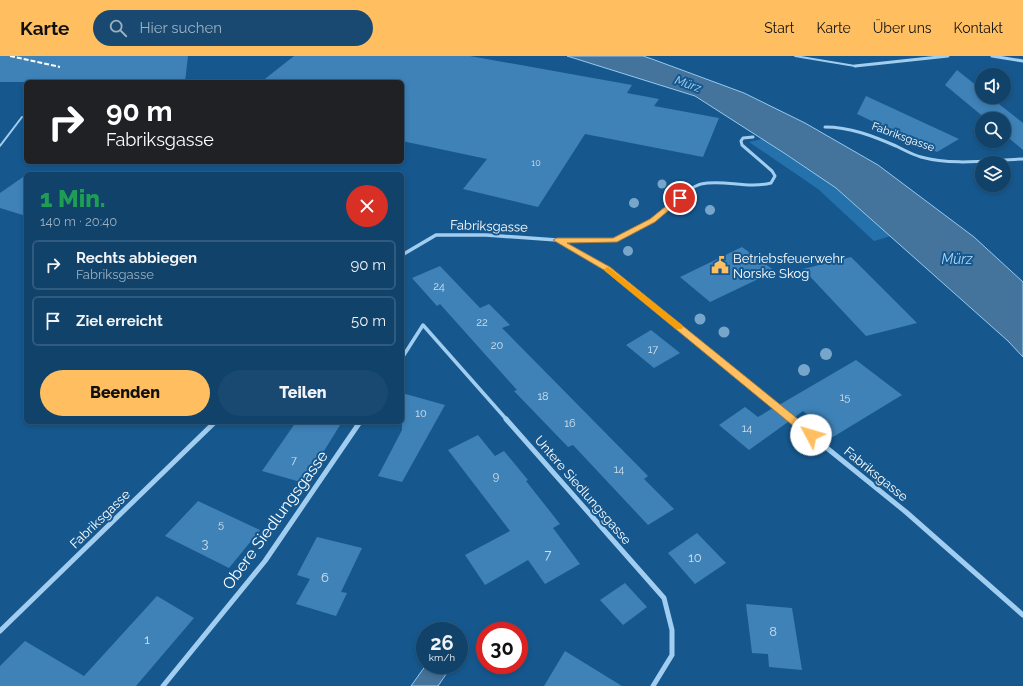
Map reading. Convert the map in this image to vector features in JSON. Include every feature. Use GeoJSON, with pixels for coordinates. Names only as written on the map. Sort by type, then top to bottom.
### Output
{"type":"FeatureCollection","features":[{"type":"Feature","properties":{"kind":"street"},"geometry":{"type":"LineString","coordinates":[[854,66],[948,56]]}},
{"type":"Feature","properties":{"kind":"street"},"geometry":{"type":"LineString","coordinates":[[992,56],[1023,61]]}},
{"type":"Feature","properties":{"kind":"street","name":"Fabriksgasse"},"geometry":{"type":"LineString","coordinates":[[825,127],[840,127],[854,130],[931,160],[952,161],[1023,159]]}},
{"type":"Feature","properties":{"kind":"street","name":"Fabriksgasse"},"geometry":{"type":"LineString","coordinates":[[404,254],[436,235],[486,235],[557,240],[614,240],[653,220],[670,204],[699,184],[708,183],[759,186],[771,183],[775,176],[772,170],[742,145],[741,141],[743,138],[753,137]]}},
{"type":"Feature","properties":{"kind":"street","name":"Fabriksgasse"},"geometry":{"type":"LineString","coordinates":[[557,240],[607,269],[906,512],[1023,614]]}},
{"type":"Feature","properties":{"kind":"street","name":"Untere Siedlungsgasse"},"geometry":{"type":"LineString","coordinates":[[404,355],[423,325],[664,598],[672,630],[672,655],[653,686]]}},
{"type":"Feature","properties":{"kind":"street","name":"Fabriksgasse"},"geometry":{"type":"LineString","coordinates":[[0,631],[213,424]]}},
{"type":"Feature","properties":{"kind":"street","name":"Obere Siedlungsgasse"},"geometry":{"type":"LineString","coordinates":[[163,686],[265,561],[359,424]]}},
{"type":"Feature","properties":{"kind":"lane"},"geometry":{"type":"LineString","coordinates":[[796,56],[854,66]]}},
{"type":"Feature","properties":{"kind":"lane"},"geometry":{"type":"LineString","coordinates":[[0,146],[22,117]]}},
{"type":"Feature","properties":{"kind":"shaded area"},"geometry":{"type":"Polygon","coordinates":[[[762,139],[836,188],[891,236],[874,241],[818,189],[749,142],[762,139]]]}},
{"type":"Feature","properties":{"kind":"water","name":"Mürz"},"geometry":{"type":"Polygon","coordinates":[[[567,56],[643,56],[652,59],[744,93],[805,123],[878,165],[974,237],[1023,282],[1023,357],[1008,341],[836,188],[784,153],[695,96],[567,56]]]}},
{"type":"Feature","properties":{"kind":"water"},"geometry":{"type":"Polygon","coordinates":[[[420,674],[446,674],[438,686],[411,686],[420,674]]]}},
{"type":"Feature","properties":{"kind":"building"},"geometry":{"type":"Polygon","coordinates":[[[0,56],[188,56],[185,80],[24,80],[24,82],[0,82],[0,56]]]}},
{"type":"Feature","properties":{"kind":"building"},"geometry":{"type":"Polygon","coordinates":[[[294,56],[470,56],[632,85],[627,93],[659,99],[654,106],[719,118],[703,157],[585,134],[538,207],[463,189],[487,159],[404,141],[404,80],[264,80],[294,56]]]}},
{"type":"Feature","properties":{"kind":"building"},"geometry":{"type":"Polygon","coordinates":[[[957,70],[975,84],[975,104],[999,104],[1009,112],[978,112],[945,85],[957,70]]]}},
{"type":"Feature","properties":{"kind":"building"},"geometry":{"type":"Polygon","coordinates":[[[866,96],[959,139],[937,152],[857,114],[866,96]]]}},
{"type":"Feature","properties":{"kind":"building"},"geometry":{"type":"Polygon","coordinates":[[[1011,114],[1023,123],[1023,150],[1011,140],[1011,114]]]}},
{"type":"Feature","properties":{"kind":"building"},"geometry":{"type":"Polygon","coordinates":[[[24,176],[24,215],[0,208],[0,193],[24,176]]]}},
{"type":"Feature","properties":{"kind":"building"},"geometry":{"type":"Polygon","coordinates":[[[742,247],[775,271],[710,302],[680,277],[742,247]]]}},
{"type":"Feature","properties":{"kind":"building"},"geometry":{"type":"Polygon","coordinates":[[[851,257],[917,323],[866,336],[803,269],[851,257]]]}},
{"type":"Feature","properties":{"kind":"building"},"geometry":{"type":"Polygon","coordinates":[[[440,266],[480,308],[489,304],[510,325],[502,328],[648,476],[644,479],[674,509],[648,525],[573,445],[568,447],[514,391],[517,390],[440,304],[437,306],[412,278],[440,266]]]}},
{"type":"Feature","properties":{"kind":"building"},"geometry":{"type":"Polygon","coordinates":[[[651,330],[680,353],[654,368],[626,345],[651,330]]]}},
{"type":"Feature","properties":{"kind":"building"},"geometry":{"type":"Polygon","coordinates":[[[856,360],[902,395],[833,437],[803,411],[795,417],[779,405],[856,360]]]}},
{"type":"Feature","properties":{"kind":"building"},"geometry":{"type":"Polygon","coordinates":[[[404,394],[445,405],[402,482],[378,476],[402,430],[402,424],[404,424],[404,394]]]}},
{"type":"Feature","properties":{"kind":"building"},"geometry":{"type":"Polygon","coordinates":[[[745,407],[758,417],[773,408],[788,422],[749,450],[719,425],[745,407]]]}},
{"type":"Feature","properties":{"kind":"building"},"geometry":{"type":"Polygon","coordinates":[[[295,424],[341,424],[304,483],[262,471],[295,424]]]}},
{"type":"Feature","properties":{"kind":"building"},"geometry":{"type":"Polygon","coordinates":[[[478,435],[495,456],[504,451],[528,480],[526,481],[560,524],[553,528],[580,564],[545,584],[528,560],[485,585],[465,555],[510,531],[448,450],[478,435]]]}},
{"type":"Feature","properties":{"kind":"building"},"geometry":{"type":"Polygon","coordinates":[[[198,501],[260,530],[229,568],[165,536],[198,501]]]}},
{"type":"Feature","properties":{"kind":"building"},"geometry":{"type":"Polygon","coordinates":[[[697,533],[726,563],[695,584],[668,553],[697,533]]]}},
{"type":"Feature","properties":{"kind":"building"},"geometry":{"type":"Polygon","coordinates":[[[317,537],[362,548],[341,592],[347,593],[336,616],[296,604],[310,579],[297,575],[317,537]]]}},
{"type":"Feature","properties":{"kind":"building"},"geometry":{"type":"Polygon","coordinates":[[[625,583],[647,607],[623,625],[600,600],[625,583]]]}},
{"type":"Feature","properties":{"kind":"building"},"geometry":{"type":"Polygon","coordinates":[[[157,596],[194,618],[136,686],[0,686],[0,666],[25,641],[84,676],[157,596]]]}},
{"type":"Feature","properties":{"kind":"building"},"geometry":{"type":"Polygon","coordinates":[[[746,604],[792,608],[802,670],[769,667],[768,654],[752,653],[746,604]]]}},
{"type":"Feature","properties":{"kind":"building"},"geometry":{"type":"Polygon","coordinates":[[[565,651],[622,686],[544,686],[565,651]]]}},
{"type":"Feature","properties":{"kind":"railway"},"geometry":{"type":"LineString","coordinates":[[10,56],[60,67]]}},
{"type":"Feature","properties":{"kind":"slow traffic"},"geometry":{"type":"LineString","coordinates":[[608,269],[624,284],[679,327]]}},
{"type":"Feature","properties":{"kind":"place","name":"Betriebsfeuerwehr Norske Skog"},"geometry":{"type":"Point","coordinates":[720,265]}},
{"type":"Feature","properties":{"kind":"route"},"geometry":{"type":"LineString","coordinates":[[680,198],[670,204],[653,220],[614,240],[557,240],[607,269],[811,435]]}}]}
